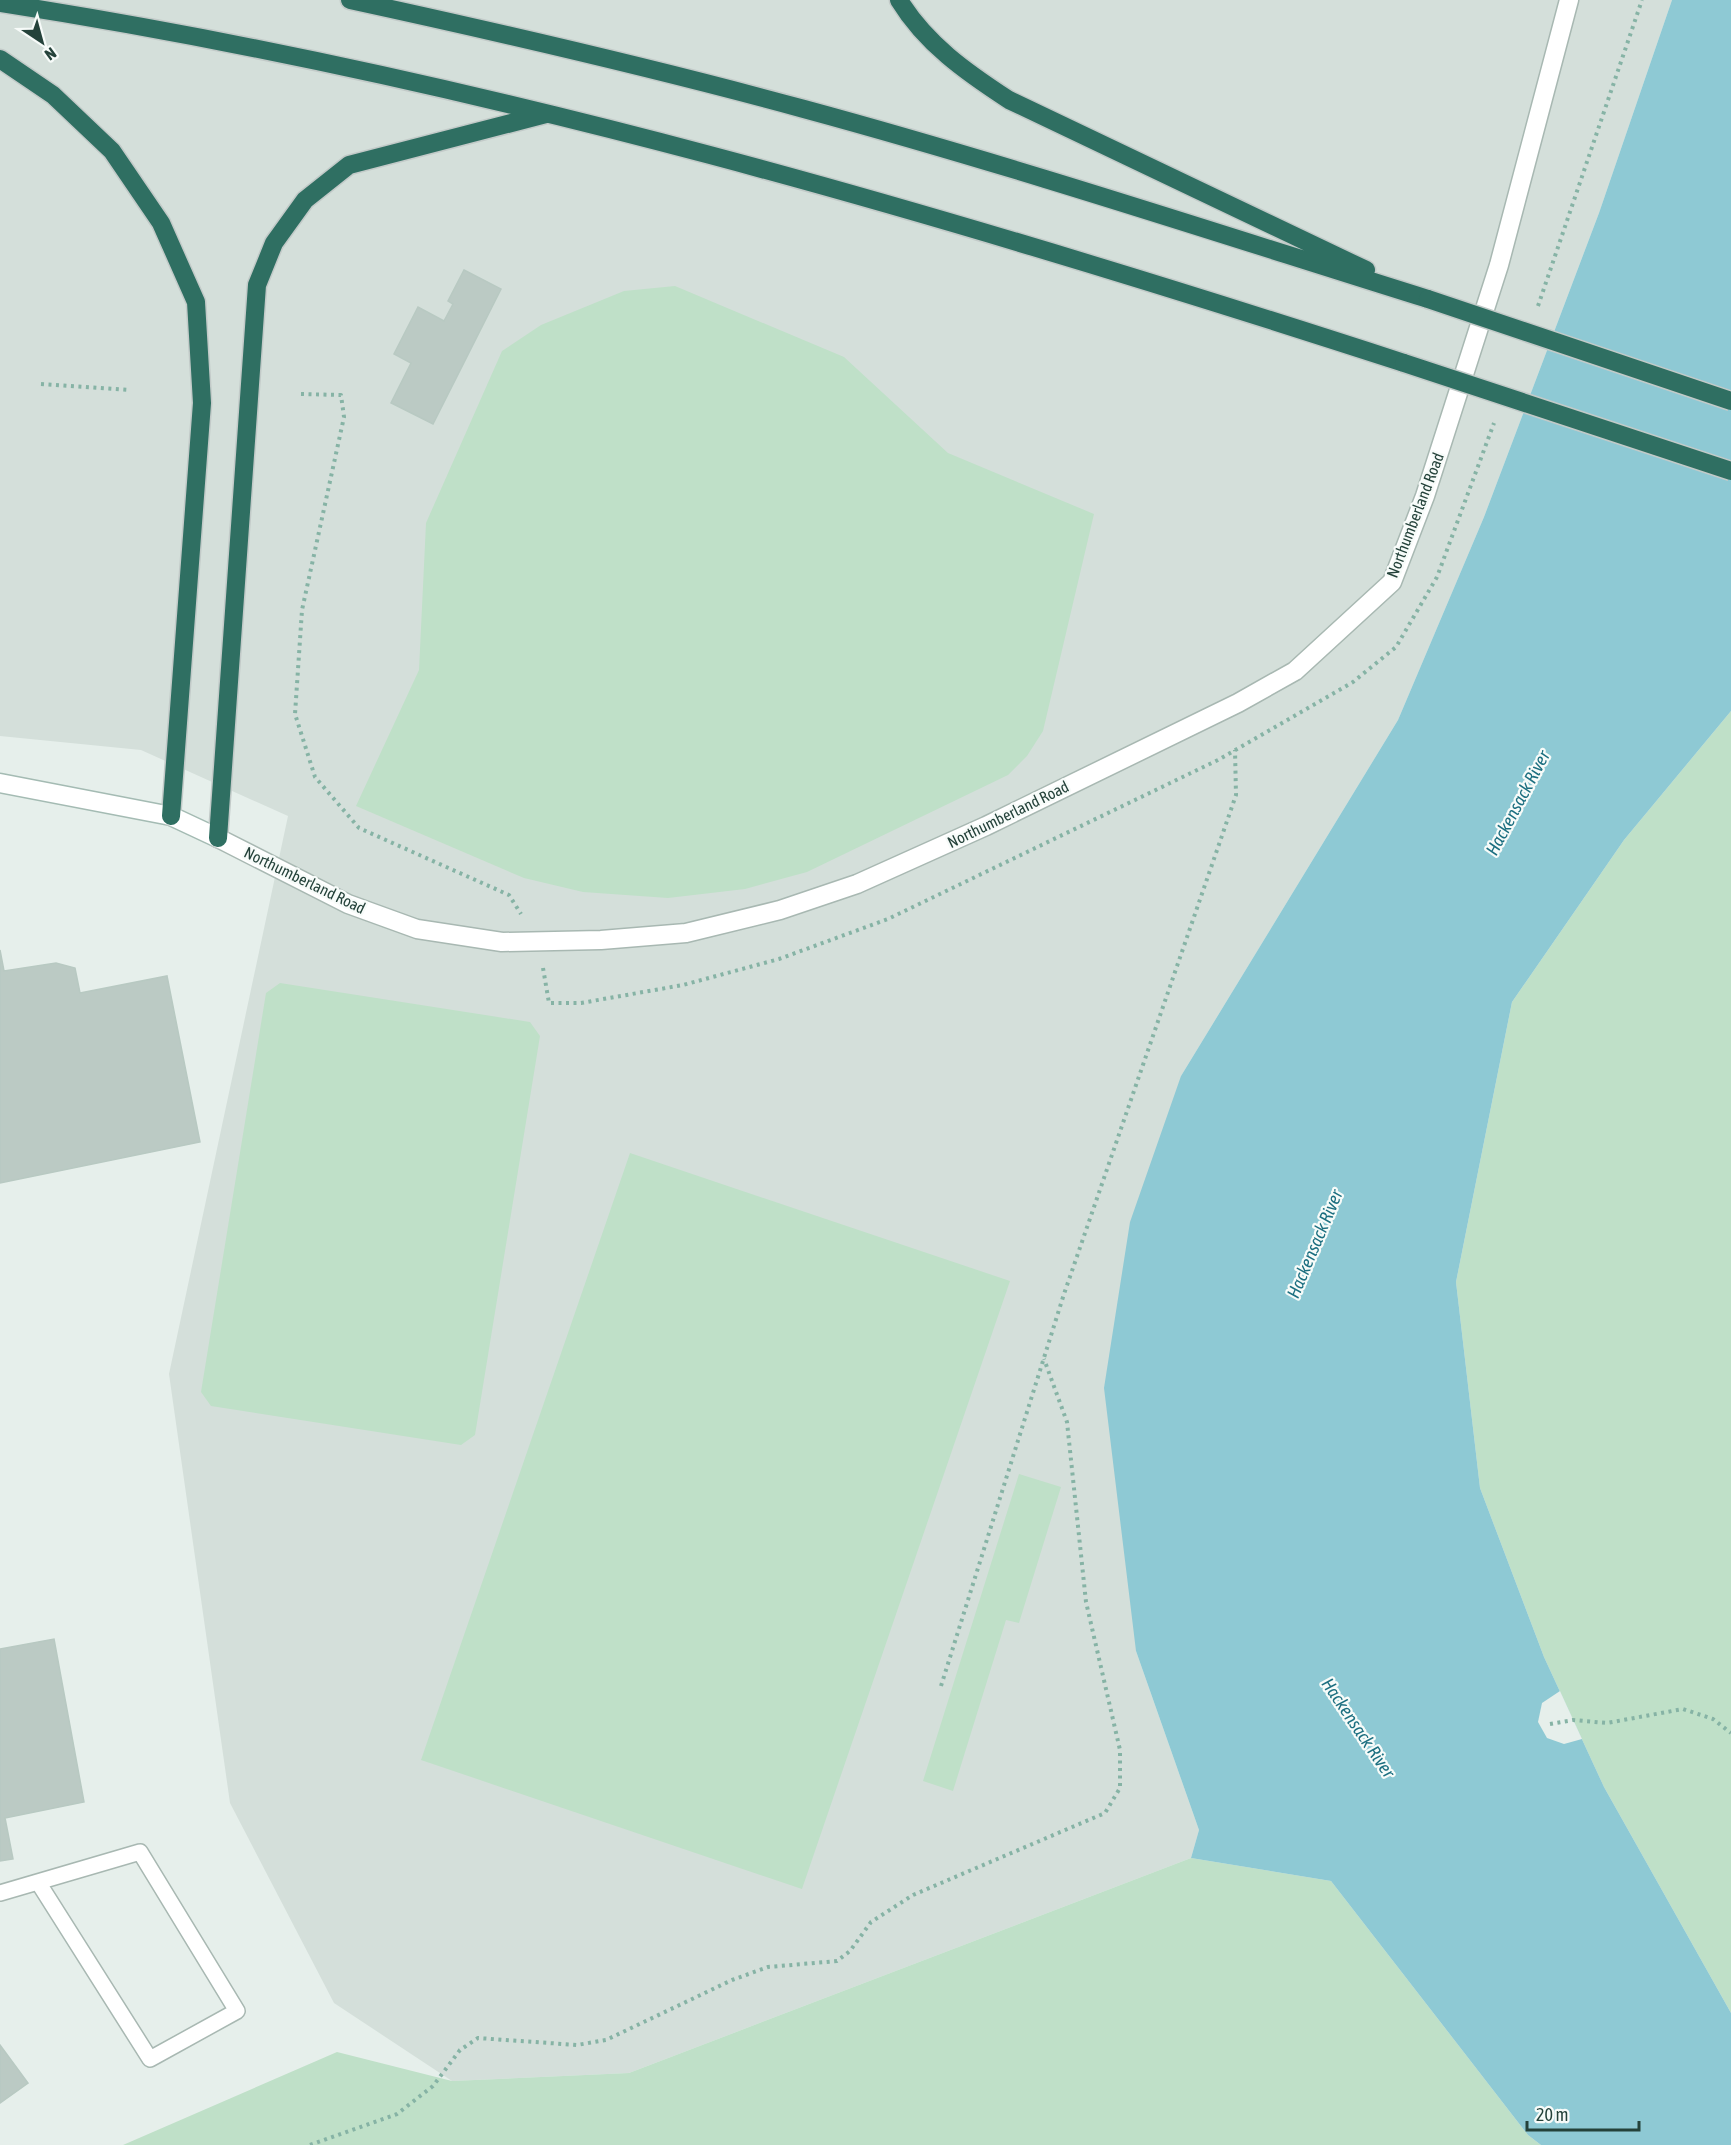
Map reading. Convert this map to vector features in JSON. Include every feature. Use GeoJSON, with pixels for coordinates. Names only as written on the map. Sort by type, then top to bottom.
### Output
{"type":"FeatureCollection","features":[{"type":"Feature","properties":{"kind":"highway"},"geometry":{"type":"LineString","coordinates":[[350,0],[533,40],[804,109],[1066,185],[1428,299],[1731,401]]}},
{"type":"Feature","properties":{"kind":"highway"},"geometry":{"type":"LineString","coordinates":[[898,0],[914,24],[962,69],[1010,100],[1428,299]]}},
{"type":"Feature","properties":{"kind":"highway"},"geometry":{"type":"LineString","coordinates":[[0,3],[323,63],[550,113],[1002,236],[1404,363],[1731,471]]}},
{"type":"Feature","properties":{"kind":"highway"},"geometry":{"type":"LineString","coordinates":[[0,59],[53,95],[112,151],[161,223],[196,302],[202,403],[171,816]]}},
{"type":"Feature","properties":{"kind":"highway"},"geometry":{"type":"LineString","coordinates":[[218,838],[257,285],[274,243],[305,200],[350,165],[550,113]]}},
{"type":"Feature","properties":{"kind":"street"},"geometry":{"type":"LineString","coordinates":[[1560,0],[1560,38]]}},
{"type":"Feature","properties":{"kind":"street","name":"Northumberland Road"},"geometry":{"type":"LineString","coordinates":[[0,783],[171,816],[348,904],[417,929],[502,942],[601,940],[686,933],[780,910],[857,884],[1017,810],[1238,703],[1295,671],[1392,582],[1425,496],[1499,265],[1569,0]]}},
{"type":"Feature","properties":{"kind":"lane"},"geometry":{"type":"LineString","coordinates":[[0,1893],[140,1852],[237,2011],[150,2058],[38,1882]]}},
{"type":"Feature","properties":{"kind":"path"},"geometry":{"type":"LineString","coordinates":[[1536,311],[1642,0]]}},
{"type":"Feature","properties":{"kind":"path"},"geometry":{"type":"LineString","coordinates":[[41,384],[129,390]]}},
{"type":"Feature","properties":{"kind":"path"},"geometry":{"type":"LineString","coordinates":[[301,394],[341,395],[344,417],[303,610],[295,714],[315,777],[359,828],[509,895],[538,941],[549,1003],[581,1003],[683,985],[779,959],[888,919],[1235,750],[1353,682],[1396,647],[1437,577],[1495,422]]}},
{"type":"Feature","properties":{"kind":"path"},"geometry":{"type":"LineString","coordinates":[[941,1686],[1044,1359],[1236,795],[1235,750]]}},
{"type":"Feature","properties":{"kind":"path"},"geometry":{"type":"LineString","coordinates":[[310,2145],[397,2114],[433,2086],[460,2050],[478,2038],[577,2045],[606,2040],[732,1980],[768,1967],[837,1961],[850,1951],[871,1922],[913,1895],[1105,1813],[1120,1788],[1120,1750],[1086,1602],[1067,1422],[1044,1359]]}},
{"type":"Feature","properties":{"kind":"path"},"geometry":{"type":"LineString","coordinates":[[1550,1724],[1573,1720],[1607,1723],[1683,1709],[1713,1719],[1731,1733]]}},
{"type":"Feature","properties":{"kind":"shaded area"},"geometry":{"type":"Polygon","coordinates":[[[0,0],[1672,0],[1599,213],[1484,517],[1398,720],[1181,1076],[1136,1651],[1199,1830],[1191,1858],[629,2073],[452,2081],[334,2003],[230,1803],[169,1374],[288,816],[141,750],[0,736],[0,0]]]}},
{"type":"Feature","properties":{"kind":"green space"},"geometry":{"type":"Polygon","coordinates":[[[675,286],[844,357],[948,453],[1094,514],[1043,731],[1027,756],[1008,775],[807,872],[745,889],[668,898],[583,892],[524,878],[356,806],[419,670],[426,523],[502,351],[541,325],[624,291],[675,286]]]}},
{"type":"Feature","properties":{"kind":"green space"},"geometry":{"type":"Polygon","coordinates":[[[1731,711],[1731,2013],[1604,1787],[1544,1657],[1480,1488],[1456,1282],[1512,1002],[1624,840],[1731,711]]]}},
{"type":"Feature","properties":{"kind":"green space"},"geometry":{"type":"Polygon","coordinates":[[[280,983],[530,1022],[540,1036],[475,1435],[461,1445],[211,1406],[201,1392],[266,993],[280,983]]]}},
{"type":"Feature","properties":{"kind":"green space"},"geometry":{"type":"Polygon","coordinates":[[[630,1153],[1010,1281],[802,1889],[421,1760],[630,1153]]]}},
{"type":"Feature","properties":{"kind":"green space"},"geometry":{"type":"Polygon","coordinates":[[[1019,1474],[1061,1487],[1019,1623],[1006,1620],[953,1791],[923,1781],[1019,1474]]]}},
{"type":"Feature","properties":{"kind":"green space"},"geometry":{"type":"Polygon","coordinates":[[[1191,1858],[1331,1881],[1528,2135],[1541,2145],[123,2145],[337,2052],[452,2081],[629,2073],[1191,1858]]]}},
{"type":"Feature","properties":{"kind":"water","name":"Hackensack River"},"geometry":{"type":"Polygon","coordinates":[[[1672,0],[1731,0],[1731,711],[1624,840],[1512,1002],[1456,1282],[1480,1488],[1544,1657],[1604,1787],[1731,2013],[1731,2145],[1541,2145],[1528,2135],[1331,1881],[1191,1858],[1199,1830],[1136,1651],[1104,1388],[1130,1222],[1181,1076],[1398,720],[1484,517],[1599,213],[1672,0]]]}},
{"type":"Feature","properties":{"kind":"pier"},"geometry":{"type":"Polygon","coordinates":[[[1560,1691],[1582,1739],[1564,1744],[1547,1738],[1538,1722],[1542,1703],[1560,1691]]]}},
{"type":"Feature","properties":{"kind":"building"},"geometry":{"type":"Polygon","coordinates":[[[464,270],[501,289],[433,424],[391,403],[411,363],[394,354],[418,307],[444,321],[453,304],[448,301],[464,270]]]}},
{"type":"Feature","properties":{"kind":"building"},"geometry":{"type":"Polygon","coordinates":[[[0,950],[4,971],[56,963],[75,968],[80,993],[167,976],[200,1142],[0,1183],[0,950]]]}},
{"type":"Feature","properties":{"kind":"building"},"geometry":{"type":"Polygon","coordinates":[[[54,1639],[84,1802],[5,1818],[13,1859],[0,1861],[0,1649],[54,1639]]]}},
{"type":"Feature","properties":{"kind":"building"},"geometry":{"type":"Polygon","coordinates":[[[0,2045],[28,2083],[0,2103],[0,2045]]]}}]}
